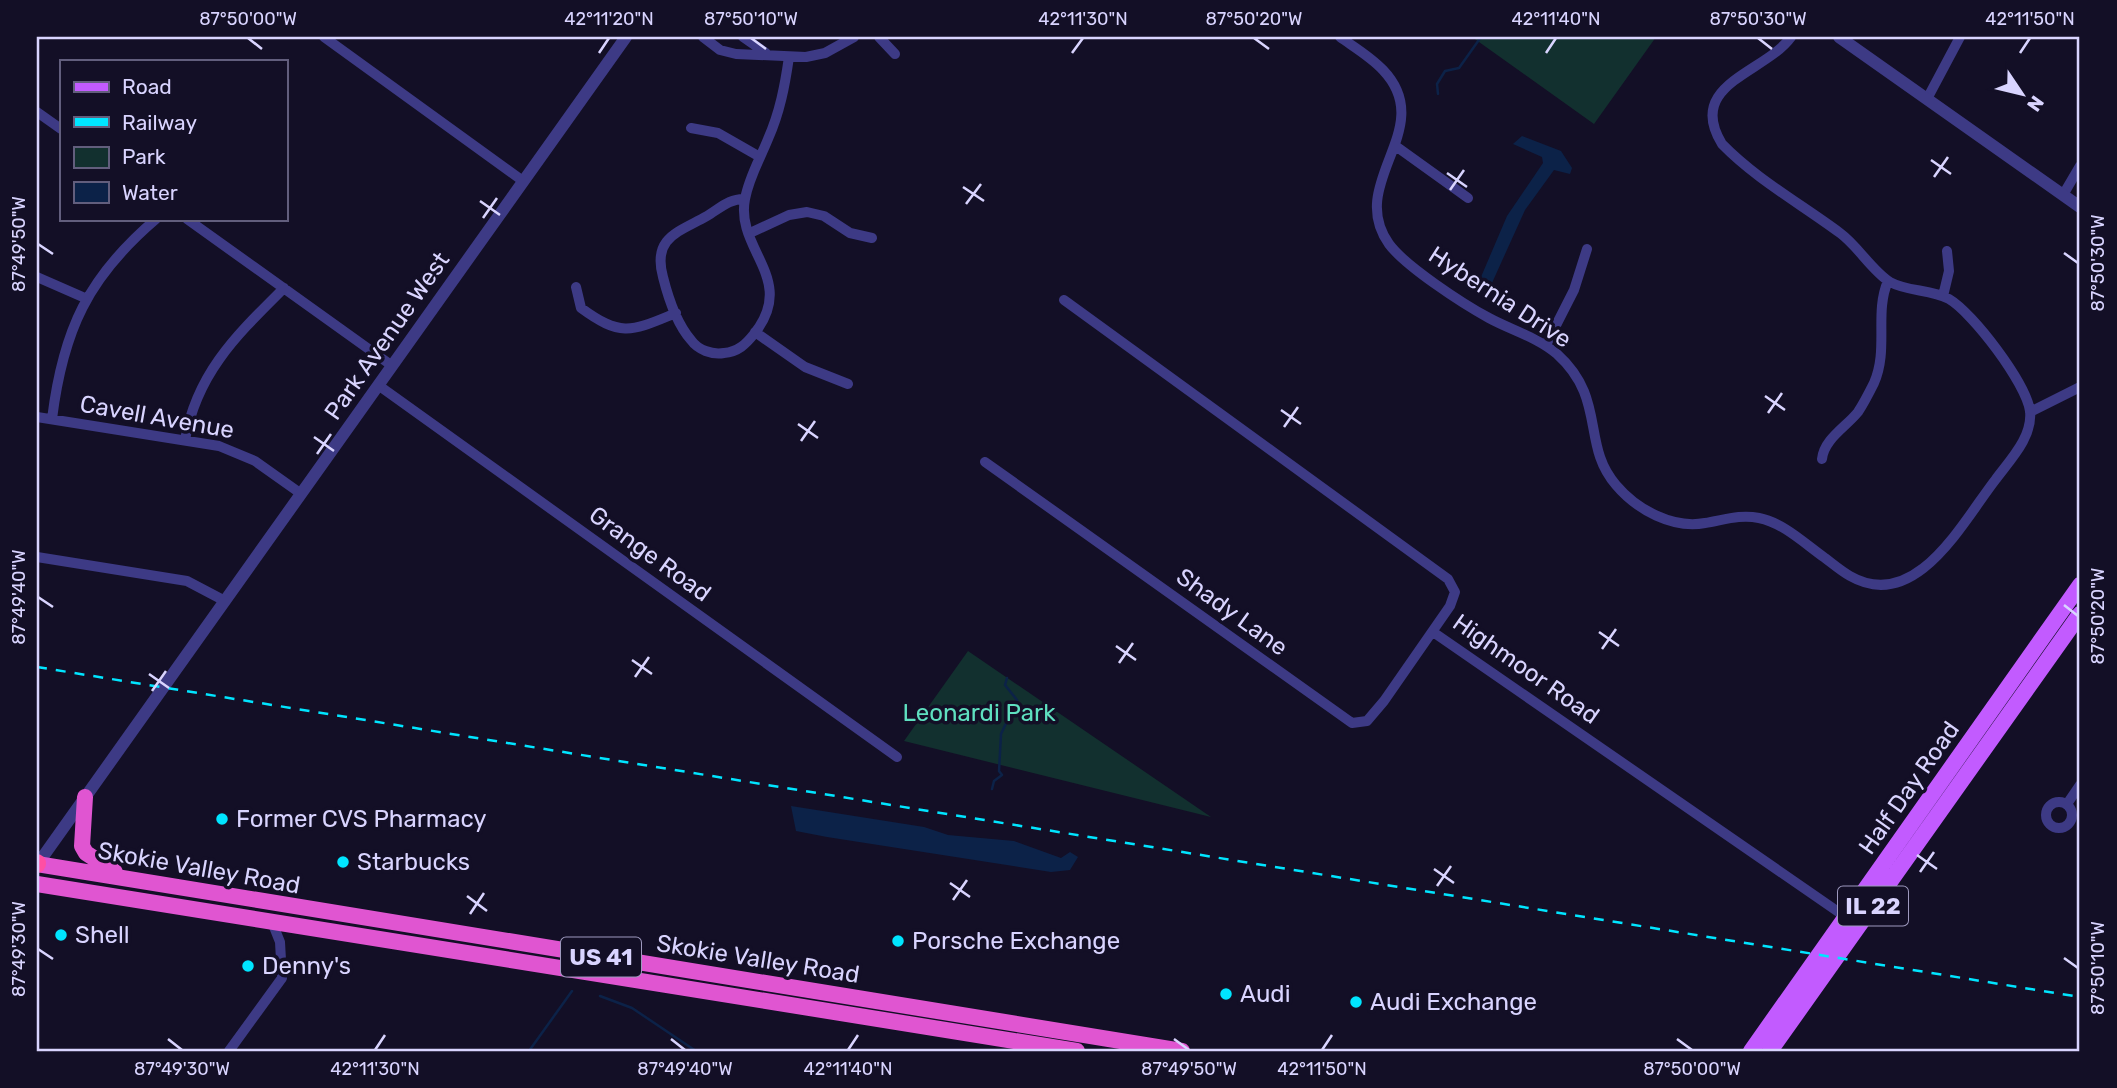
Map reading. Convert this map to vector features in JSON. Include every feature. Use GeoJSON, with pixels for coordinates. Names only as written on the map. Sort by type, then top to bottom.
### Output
{"type":"FeatureCollection","features":[{"type":"Feature","properties":{"kind":"highway"},"geometry":{"type":"LineString","coordinates":[[85,797],[82,846],[97,862],[127,878]]}},
{"type":"Feature","properties":{"kind":"highway","name":"Skokie Valley Road"},"geometry":{"type":"LineString","coordinates":[[37,864],[1182,1051]]}},
{"type":"Feature","properties":{"kind":"highway","name":"Skokie Valley Road"},"geometry":{"type":"LineString","coordinates":[[37,884],[1077,1051]]}},
{"type":"Feature","properties":{"kind":"main road","name":"Half Day Road"},"geometry":{"type":"LineString","coordinates":[[1770,1051],[1853,922],[2080,585]]}},
{"type":"Feature","properties":{"kind":"main road","name":"Half Day Road"},"geometry":{"type":"LineString","coordinates":[[1751,1051],[1853,922],[2078,621]]}},
{"type":"Feature","properties":{"kind":"street"},"geometry":{"type":"LineString","coordinates":[[324,37],[523,181]]}},
{"type":"Feature","properties":{"kind":"street","name":"Park Avenue West"},"geometry":{"type":"LineString","coordinates":[[37,864],[626,37]]}},
{"type":"Feature","properties":{"kind":"street"},"geometry":{"type":"LineString","coordinates":[[736,54],[744,37],[766,53],[789,57],[825,53],[854,37]]}},
{"type":"Feature","properties":{"kind":"street"},"geometry":{"type":"LineString","coordinates":[[879,37],[895,54]]}},
{"type":"Feature","properties":{"kind":"street","name":"Hybernia Drive"},"geometry":{"type":"LineString","coordinates":[[1340,37],[1382,69],[1395,86],[1402,113],[1397,147],[1377,186],[1376,209],[1381,230],[1401,256],[1479,312],[1546,345],[1573,371],[1589,399],[1604,468],[1624,494],[1652,513],[1681,524],[1694,525],[1736,516],[1762,518],[1795,535],[1861,581],[1892,584],[1921,572],[2025,437],[2030,412]]}},
{"type":"Feature","properties":{"kind":"street"},"geometry":{"type":"LineString","coordinates":[[1791,37],[1781,50],[1720,91],[1713,106],[1715,133],[1732,155],[1862,251],[1888,281],[1943,296],[1968,314],[2020,386],[2030,412],[2080,387]]}},
{"type":"Feature","properties":{"kind":"street"},"geometry":{"type":"LineString","coordinates":[[1839,37],[2080,207]]}},
{"type":"Feature","properties":{"kind":"street"},"geometry":{"type":"LineString","coordinates":[[1927,99],[1960,37]]}},
{"type":"Feature","properties":{"kind":"street"},"geometry":{"type":"LineString","coordinates":[[704,39],[720,50],[736,54],[758,57],[766,53]]}},
{"type":"Feature","properties":{"kind":"street"},"geometry":{"type":"LineString","coordinates":[[745,199],[732,200],[669,238],[662,250],[660,264],[676,313],[690,340],[707,351],[723,354],[738,350],[755,332],[768,312],[771,300],[750,233],[745,199],[779,112],[789,57]]}},
{"type":"Feature","properties":{"kind":"street"},"geometry":{"type":"LineString","coordinates":[[37,112],[60,128]]}},
{"type":"Feature","properties":{"kind":"street"},"geometry":{"type":"LineString","coordinates":[[691,128],[718,133],[760,157]]}},
{"type":"Feature","properties":{"kind":"street"},"geometry":{"type":"LineString","coordinates":[[1397,147],[1468,198]]}},
{"type":"Feature","properties":{"kind":"street"},"geometry":{"type":"LineString","coordinates":[[2063,195],[2080,166]]}},
{"type":"Feature","properties":{"kind":"street"},"geometry":{"type":"LineString","coordinates":[[750,233],[789,215],[807,212],[824,216],[850,233],[872,237]]}},
{"type":"Feature","properties":{"kind":"street"},"geometry":{"type":"LineString","coordinates":[[52,419],[64,348],[85,298],[121,250],[155,220]]}},
{"type":"Feature","properties":{"kind":"street"},"geometry":{"type":"LineString","coordinates":[[188,220],[391,365]]}},
{"type":"Feature","properties":{"kind":"street"},"geometry":{"type":"LineString","coordinates":[[1546,345],[1574,290],[1587,249]]}},
{"type":"Feature","properties":{"kind":"street"},"geometry":{"type":"LineString","coordinates":[[1943,296],[1949,271],[1947,251]]}},
{"type":"Feature","properties":{"kind":"street"},"geometry":{"type":"LineString","coordinates":[[37,277],[85,298]]}},
{"type":"Feature","properties":{"kind":"street"},"geometry":{"type":"LineString","coordinates":[[1822,459],[1827,444],[1856,414],[1875,380],[1883,343],[1881,296],[1888,281]]}},
{"type":"Feature","properties":{"kind":"street"},"geometry":{"type":"LineString","coordinates":[[576,287],[581,308],[612,328],[634,330],[676,313]]}},
{"type":"Feature","properties":{"kind":"street"},"geometry":{"type":"LineString","coordinates":[[185,440],[197,400],[221,355],[243,327],[284,288]]}},
{"type":"Feature","properties":{"kind":"street","name":"Highmoor Road"},"geometry":{"type":"LineString","coordinates":[[1064,300],[1448,579],[1455,592],[1433,632],[1853,922]]}},
{"type":"Feature","properties":{"kind":"street"},"geometry":{"type":"LineString","coordinates":[[755,332],[805,368],[848,384]]}},
{"type":"Feature","properties":{"kind":"street","name":"Grange Road"},"geometry":{"type":"LineString","coordinates":[[378,385],[897,757]]}},
{"type":"Feature","properties":{"kind":"street","name":"Cavell Avenue"},"geometry":{"type":"LineString","coordinates":[[37,417],[185,440],[240,452],[300,493]]}},
{"type":"Feature","properties":{"kind":"street","name":"Shady Lane"},"geometry":{"type":"LineString","coordinates":[[985,462],[1352,723],[1367,721],[1433,632]]}},
{"type":"Feature","properties":{"kind":"street"},"geometry":{"type":"LineString","coordinates":[[37,557],[187,582],[225,601]]}},
{"type":"Feature","properties":{"kind":"street"},"geometry":{"type":"LineString","coordinates":[[2061,612],[2078,621]]}},
{"type":"Feature","properties":{"kind":"street"},"geometry":{"type":"LineString","coordinates":[[2067,804],[2080,785]]}},
{"type":"Feature","properties":{"kind":"street"},"geometry":{"type":"LineString","coordinates":[[229,1051],[282,978],[280,942],[272,922]]}},
{"type":"Feature","properties":{"kind":"green space"},"geometry":{"type":"Polygon","coordinates":[[[1472,37],[1656,37],[1594,124],[1472,37]]]}},
{"type":"Feature","properties":{"kind":"green space","name":"Leonardi Park"},"geometry":{"type":"Polygon","coordinates":[[[968,651],[1211,817],[904,741],[968,651]]]}},
{"type":"Feature","properties":{"kind":"water"},"geometry":{"type":"Polygon","coordinates":[[[1522,136],[1561,151],[1572,168],[1570,174],[1554,170],[1525,210],[1487,294],[1479,293],[1459,279],[1462,273],[1481,277],[1507,216],[1543,163],[1542,157],[1513,144],[1522,136]]]}},
{"type":"Feature","properties":{"kind":"water"},"geometry":{"type":"Polygon","coordinates":[[[791,806],[924,827],[948,835],[1014,841],[1061,858],[1070,852],[1078,857],[1070,870],[1051,872],[827,837],[796,831],[791,806]]]}},
{"type":"Feature","properties":{"kind":"waterway"},"geometry":{"type":"LineString","coordinates":[[1438,94],[1437,84],[1445,71],[1459,68],[1481,37]]}},
{"type":"Feature","properties":{"kind":"waterway"},"geometry":{"type":"LineString","coordinates":[[992,789],[994,781],[1002,775],[999,771],[1001,734],[1017,700],[1005,685],[1007,678]]}},
{"type":"Feature","properties":{"kind":"waterway"},"geometry":{"type":"LineString","coordinates":[[529,1051],[572,991]]}},
{"type":"Feature","properties":{"kind":"waterway"},"geometry":{"type":"LineString","coordinates":[[600,996],[632,1008],[696,1051]]}},
{"type":"Feature","properties":{"kind":"railway"},"geometry":{"type":"LineString","coordinates":[[37,667],[2080,997]]}},
{"type":"Feature","properties":{"kind":"place","name":"Former CVS Pharmacy"},"geometry":{"type":"Point","coordinates":[222,819]}},
{"type":"Feature","properties":{"kind":"place","name":"Starbucks"},"geometry":{"type":"Point","coordinates":[343,862]}},
{"type":"Feature","properties":{"kind":"place","name":"Shell"},"geometry":{"type":"Point","coordinates":[61,935]}},
{"type":"Feature","properties":{"kind":"place","name":"Porsche Exchange"},"geometry":{"type":"Point","coordinates":[898,941]}},
{"type":"Feature","properties":{"kind":"place","name":"Denny's"},"geometry":{"type":"Point","coordinates":[248,966]}},
{"type":"Feature","properties":{"kind":"place","name":"Audi"},"geometry":{"type":"Point","coordinates":[1226,994]}},
{"type":"Feature","properties":{"kind":"place","name":"Audi Exchange"},"geometry":{"type":"Point","coordinates":[1356,1002]}}]}
